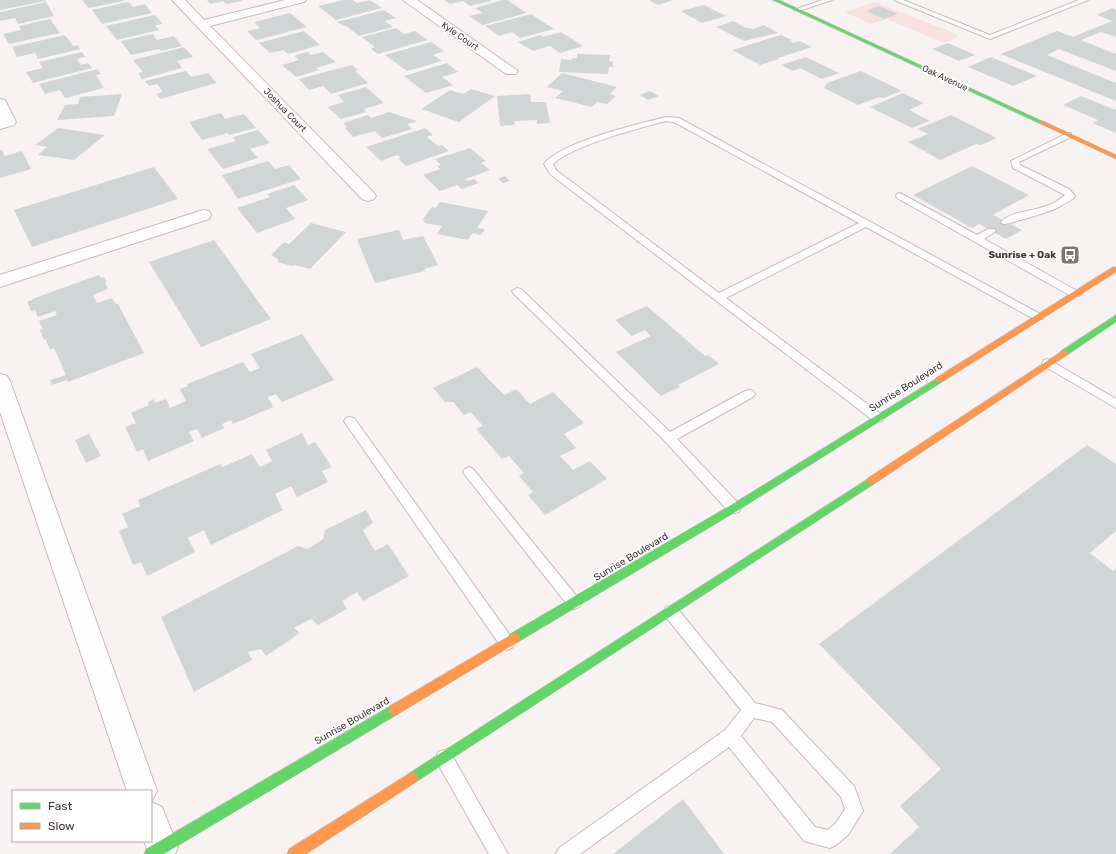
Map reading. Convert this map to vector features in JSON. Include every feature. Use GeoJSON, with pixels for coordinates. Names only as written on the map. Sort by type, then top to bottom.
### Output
{"type":"FeatureCollection","features":[{"type":"Feature","properties":{"kind":"main road","name":"Oak Avenue"},"geometry":{"type":"LineString","coordinates":[[775,0],[1116,157]]}},
{"type":"Feature","properties":{"kind":"main road","name":"Sunrise Boulevard"},"geometry":{"type":"LineString","coordinates":[[156,851],[734,508],[1116,269]]}},
{"type":"Feature","properties":{"kind":"main road"},"geometry":{"type":"LineString","coordinates":[[294,854],[813,520],[1116,318]]}},
{"type":"Feature","properties":{"kind":"street","name":"Joshua Court"},"geometry":{"type":"LineString","coordinates":[[178,0],[368,196]]}},
{"type":"Feature","properties":{"kind":"street"},"geometry":{"type":"LineString","coordinates":[[201,24],[300,0]]}},
{"type":"Feature","properties":{"kind":"street","name":"Kyle Court"},"geometry":{"type":"LineString","coordinates":[[409,0],[511,71]]}},
{"type":"Feature","properties":{"kind":"street"},"geometry":{"type":"LineString","coordinates":[[0,103],[10,122],[0,125]]}},
{"type":"Feature","properties":{"kind":"street"},"geometry":{"type":"LineString","coordinates":[[0,281],[203,215]]}},
{"type":"Feature","properties":{"kind":"street"},"geometry":{"type":"LineString","coordinates":[[0,381],[142,790]]}},
{"type":"Feature","properties":{"kind":"street"},"geometry":{"type":"LineString","coordinates":[[152,825],[156,851]]}},
{"type":"Feature","properties":{"kind":"lane"},"geometry":{"type":"LineString","coordinates":[[797,10],[829,0]]}},
{"type":"Feature","properties":{"kind":"lane"},"geometry":{"type":"LineString","coordinates":[[897,0],[990,37],[1085,0]]}},
{"type":"Feature","properties":{"kind":"lane"},"geometry":{"type":"LineString","coordinates":[[906,3],[915,0]]}},
{"type":"Feature","properties":{"kind":"lane"},"geometry":{"type":"LineString","coordinates":[[878,418],[553,172],[548,164],[550,160],[567,151],[658,121],[666,119],[676,120],[1038,317]]}},
{"type":"Feature","properties":{"kind":"lane"},"geometry":{"type":"LineString","coordinates":[[1006,222],[1014,218],[1052,208],[1071,196],[1066,191],[1016,166],[1015,161],[1068,135]]}},
{"type":"Feature","properties":{"kind":"lane"},"geometry":{"type":"LineString","coordinates":[[900,196],[1075,294]]}},
{"type":"Feature","properties":{"kind":"lane"},"geometry":{"type":"LineString","coordinates":[[719,297],[867,224]]}},
{"type":"Feature","properties":{"kind":"lane"},"geometry":{"type":"LineString","coordinates":[[977,239],[991,231]]}},
{"type":"Feature","properties":{"kind":"lane"},"geometry":{"type":"LineString","coordinates":[[517,291],[669,438],[734,508]]}},
{"type":"Feature","properties":{"kind":"lane"},"geometry":{"type":"LineString","coordinates":[[1048,363],[1116,404]]}},
{"type":"Feature","properties":{"kind":"lane"},"geometry":{"type":"LineString","coordinates":[[669,438],[749,394]]}},
{"type":"Feature","properties":{"kind":"lane"},"geometry":{"type":"LineString","coordinates":[[350,421],[507,643]]}},
{"type":"Feature","properties":{"kind":"lane"},"geometry":{"type":"LineString","coordinates":[[469,472],[574,603]]}},
{"type":"Feature","properties":{"kind":"lane"},"geometry":{"type":"LineString","coordinates":[[671,612],[751,710],[776,715],[848,792],[854,811],[842,829],[830,839],[810,835],[731,736]]}},
{"type":"Feature","properties":{"kind":"lane"},"geometry":{"type":"LineString","coordinates":[[565,854],[731,736],[751,710]]}},
{"type":"Feature","properties":{"kind":"lane"},"geometry":{"type":"LineString","coordinates":[[444,758],[499,854]]}},
{"type":"Feature","properties":{"kind":"lane"},"geometry":{"type":"LineString","coordinates":[[319,854],[324,835]]}},
{"type":"Feature","properties":{"kind":"shaded area"},"geometry":{"type":"Polygon","coordinates":[[[875,2],[954,33],[959,37],[946,42],[939,41],[887,19],[871,24],[845,12],[875,2]]]}},
{"type":"Feature","properties":{"kind":"building"},"geometry":{"type":"Polygon","coordinates":[[[0,0],[46,0],[46,1],[0,10],[0,0]]]}},
{"type":"Feature","properties":{"kind":"building"},"geometry":{"type":"Polygon","coordinates":[[[82,0],[124,0],[124,1],[89,8],[82,0]]]}},
{"type":"Feature","properties":{"kind":"building"},"geometry":{"type":"Polygon","coordinates":[[[207,0],[242,1],[226,4],[223,1],[210,4],[207,0]]]}},
{"type":"Feature","properties":{"kind":"building"},"geometry":{"type":"Polygon","coordinates":[[[344,0],[353,0],[357,3],[370,0],[382,8],[336,20],[318,6],[344,0]]]}},
{"type":"Feature","properties":{"kind":"building"},"geometry":{"type":"Polygon","coordinates":[[[444,0],[491,1],[470,6],[463,1],[450,4],[444,0]]]}},
{"type":"Feature","properties":{"kind":"building"},"geometry":{"type":"Polygon","coordinates":[[[507,0],[527,13],[483,25],[469,16],[483,13],[475,8],[507,0]]]}},
{"type":"Feature","properties":{"kind":"building"},"geometry":{"type":"Polygon","coordinates":[[[673,0],[658,5],[650,1],[673,0]]]}},
{"type":"Feature","properties":{"kind":"building"},"geometry":{"type":"Polygon","coordinates":[[[46,2],[54,16],[18,24],[15,18],[0,21],[0,12],[46,2]]]}},
{"type":"Feature","properties":{"kind":"building"},"geometry":{"type":"Polygon","coordinates":[[[128,2],[133,7],[145,4],[152,13],[102,24],[92,10],[128,2]]]}},
{"type":"Feature","properties":{"kind":"building"},"geometry":{"type":"Polygon","coordinates":[[[704,5],[726,16],[702,23],[681,11],[704,5]]]}},
{"type":"Feature","properties":{"kind":"building"},"geometry":{"type":"Polygon","coordinates":[[[879,6],[898,14],[884,19],[866,11],[879,6]]]}},
{"type":"Feature","properties":{"kind":"building"},"geometry":{"type":"Polygon","coordinates":[[[1112,8],[1116,10],[1116,37],[1101,32],[1081,40],[1116,54],[1116,71],[1059,49],[1047,55],[1116,83],[1116,101],[1001,54],[1057,31],[1073,37],[1112,21],[1097,15],[1112,8]]]}},
{"type":"Feature","properties":{"kind":"building"},"geometry":{"type":"Polygon","coordinates":[[[384,10],[396,18],[385,21],[393,27],[359,36],[346,26],[337,22],[384,10]]]}},
{"type":"Feature","properties":{"kind":"building"},"geometry":{"type":"Polygon","coordinates":[[[290,13],[307,27],[256,40],[247,31],[260,28],[254,22],[290,13]]]}},
{"type":"Feature","properties":{"kind":"building"},"geometry":{"type":"Polygon","coordinates":[[[531,14],[554,29],[520,38],[512,32],[499,36],[485,26],[531,14]]]}},
{"type":"Feature","properties":{"kind":"building"},"geometry":{"type":"Polygon","coordinates":[[[155,15],[163,24],[155,25],[159,30],[117,40],[106,26],[155,15]]]}},
{"type":"Feature","properties":{"kind":"building"},"geometry":{"type":"Polygon","coordinates":[[[50,19],[60,33],[9,44],[3,34],[21,30],[19,26],[50,19]]]}},
{"type":"Feature","properties":{"kind":"building"},"geometry":{"type":"Polygon","coordinates":[[[733,21],[744,27],[753,29],[764,25],[778,33],[744,41],[716,27],[733,21]]]}},
{"type":"Feature","properties":{"kind":"building"},"geometry":{"type":"Polygon","coordinates":[[[396,28],[404,34],[415,31],[428,40],[378,54],[371,49],[375,47],[362,37],[396,28]]]}},
{"type":"Feature","properties":{"kind":"building"},"geometry":{"type":"Polygon","coordinates":[[[304,31],[320,45],[288,54],[284,50],[270,53],[259,43],[304,31]]]}},
{"type":"Feature","properties":{"kind":"building"},"geometry":{"type":"Polygon","coordinates":[[[561,32],[583,46],[560,53],[550,46],[533,51],[518,42],[540,35],[543,37],[561,32]]]}},
{"type":"Feature","properties":{"kind":"building"},"geometry":{"type":"Polygon","coordinates":[[[153,34],[157,40],[174,36],[182,46],[161,51],[159,49],[131,55],[121,41],[153,34]]]}},
{"type":"Feature","properties":{"kind":"building"},"geometry":{"type":"Polygon","coordinates":[[[65,35],[73,46],[77,45],[80,49],[38,59],[35,53],[17,57],[12,47],[65,35]]]}},
{"type":"Feature","properties":{"kind":"building"},"geometry":{"type":"Polygon","coordinates":[[[781,35],[792,40],[789,41],[793,43],[800,41],[812,47],[760,65],[732,50],[781,35]]]}},
{"type":"Feature","properties":{"kind":"building"},"geometry":{"type":"Polygon","coordinates":[[[431,42],[444,51],[433,55],[442,61],[407,71],[385,55],[431,42]]]}},
{"type":"Feature","properties":{"kind":"building"},"geometry":{"type":"Polygon","coordinates":[[[948,43],[975,55],[959,61],[932,49],[948,43]]]}},
{"type":"Feature","properties":{"kind":"building"},"geometry":{"type":"Polygon","coordinates":[[[184,47],[193,57],[177,61],[182,68],[142,79],[138,73],[143,72],[133,60],[184,47]]]}},
{"type":"Feature","properties":{"kind":"building"},"geometry":{"type":"Polygon","coordinates":[[[82,52],[85,57],[77,59],[81,65],[88,63],[92,68],[33,83],[26,72],[43,68],[39,62],[82,52]]]}},
{"type":"Feature","properties":{"kind":"building"},"geometry":{"type":"Polygon","coordinates":[[[307,52],[311,55],[323,52],[336,62],[316,68],[319,70],[296,77],[282,65],[299,60],[294,56],[307,52]]]}},
{"type":"Feature","properties":{"kind":"building"},"geometry":{"type":"Polygon","coordinates":[[[577,54],[610,55],[609,61],[613,62],[613,67],[609,67],[608,74],[559,72],[561,59],[572,60],[572,58],[577,58],[577,54]]]}},
{"type":"Feature","properties":{"kind":"building"},"geometry":{"type":"Polygon","coordinates":[[[806,57],[839,73],[822,79],[800,68],[793,71],[781,65],[806,57]]]}},
{"type":"Feature","properties":{"kind":"building"},"geometry":{"type":"Polygon","coordinates":[[[991,57],[1037,76],[1013,86],[968,67],[991,57]]]}},
{"type":"Feature","properties":{"kind":"building"},"geometry":{"type":"Polygon","coordinates":[[[447,63],[458,72],[442,77],[453,85],[426,93],[404,76],[447,63]]]}},
{"type":"Feature","properties":{"kind":"building"},"geometry":{"type":"Polygon","coordinates":[[[352,65],[358,70],[355,71],[368,83],[331,94],[323,86],[309,90],[299,79],[352,65]]]}},
{"type":"Feature","properties":{"kind":"building"},"geometry":{"type":"Polygon","coordinates":[[[98,69],[101,74],[96,75],[104,88],[65,98],[60,90],[45,94],[39,84],[98,69]]]}},
{"type":"Feature","properties":{"kind":"building"},"geometry":{"type":"Polygon","coordinates":[[[186,71],[191,77],[208,73],[217,83],[160,99],[156,94],[163,92],[157,84],[149,86],[145,81],[186,71]]]}},
{"type":"Feature","properties":{"kind":"building"},"geometry":{"type":"Polygon","coordinates":[[[861,71],[902,91],[883,98],[879,97],[858,105],[824,88],[827,83],[861,71]]]}},
{"type":"Feature","properties":{"kind":"building"},"geometry":{"type":"Polygon","coordinates":[[[562,73],[617,87],[610,94],[616,96],[607,104],[597,102],[592,107],[555,98],[563,91],[547,87],[562,73]]]}},
{"type":"Feature","properties":{"kind":"building"},"geometry":{"type":"Polygon","coordinates":[[[366,87],[384,103],[364,109],[366,112],[341,119],[327,107],[344,102],[338,95],[366,87]]]}},
{"type":"Feature","properties":{"kind":"building"},"geometry":{"type":"Polygon","coordinates":[[[471,89],[495,96],[459,122],[421,109],[450,90],[463,94],[471,89]]]}},
{"type":"Feature","properties":{"kind":"building"},"geometry":{"type":"Polygon","coordinates":[[[650,91],[659,96],[648,100],[640,95],[650,91]]]}},
{"type":"Feature","properties":{"kind":"building"},"geometry":{"type":"Polygon","coordinates":[[[903,93],[924,103],[909,110],[930,121],[912,128],[870,107],[903,93]]]}},
{"type":"Feature","properties":{"kind":"building"},"geometry":{"type":"Polygon","coordinates":[[[122,94],[114,116],[57,120],[65,105],[78,104],[80,97],[122,94]]]}},
{"type":"Feature","properties":{"kind":"building"},"geometry":{"type":"Polygon","coordinates":[[[530,94],[531,102],[546,102],[550,123],[537,124],[537,120],[514,121],[515,125],[500,126],[497,96],[530,94]]]}},
{"type":"Feature","properties":{"kind":"building"},"geometry":{"type":"Polygon","coordinates":[[[1081,96],[1116,110],[1116,133],[1092,123],[1098,120],[1063,105],[1081,96]]]}},
{"type":"Feature","properties":{"kind":"building"},"geometry":{"type":"Polygon","coordinates":[[[389,112],[417,121],[407,124],[412,129],[382,138],[375,131],[353,137],[345,128],[347,127],[343,123],[368,115],[371,118],[389,112]]]}},
{"type":"Feature","properties":{"kind":"building"},"geometry":{"type":"Polygon","coordinates":[[[221,113],[225,119],[244,114],[256,128],[202,140],[189,122],[221,113]]]}},
{"type":"Feature","properties":{"kind":"building"},"geometry":{"type":"Polygon","coordinates":[[[951,115],[997,138],[981,145],[976,144],[940,160],[908,142],[928,134],[917,129],[951,115]]]}},
{"type":"Feature","properties":{"kind":"building"},"geometry":{"type":"Polygon","coordinates":[[[58,128],[105,135],[74,160],[38,155],[47,147],[35,145],[58,128]]]}},
{"type":"Feature","properties":{"kind":"building"},"geometry":{"type":"Polygon","coordinates":[[[425,128],[433,135],[427,137],[438,146],[442,145],[449,151],[406,166],[397,155],[381,161],[366,147],[425,128]]]}},
{"type":"Feature","properties":{"kind":"building"},"geometry":{"type":"Polygon","coordinates":[[[258,130],[270,143],[250,149],[258,158],[223,169],[207,149],[236,141],[233,137],[258,130]]]}},
{"type":"Feature","properties":{"kind":"building"},"geometry":{"type":"Polygon","coordinates":[[[470,148],[486,161],[481,163],[490,170],[465,179],[468,181],[474,179],[478,183],[462,189],[457,185],[440,191],[423,175],[440,169],[437,166],[441,165],[435,159],[470,148]]]}},
{"type":"Feature","properties":{"kind":"building"},"geometry":{"type":"Polygon","coordinates":[[[0,150],[2,150],[5,156],[22,151],[31,169],[0,178],[0,150]]]}},
{"type":"Feature","properties":{"kind":"building"},"geometry":{"type":"Polygon","coordinates":[[[268,161],[275,169],[289,165],[301,179],[238,199],[222,175],[268,161]]]}},
{"type":"Feature","properties":{"kind":"building"},"geometry":{"type":"Polygon","coordinates":[[[972,166],[1029,195],[993,215],[1022,230],[1006,239],[979,224],[972,228],[913,195],[972,166]]]}},
{"type":"Feature","properties":{"kind":"building"},"geometry":{"type":"Polygon","coordinates":[[[154,167],[178,199],[32,247],[14,210],[154,167]]]}},
{"type":"Feature","properties":{"kind":"building"},"geometry":{"type":"Polygon","coordinates":[[[505,176],[510,181],[503,183],[498,179],[505,176]]]}},
{"type":"Feature","properties":{"kind":"building"},"geometry":{"type":"Polygon","coordinates":[[[294,185],[308,200],[286,208],[295,219],[257,233],[237,208],[270,197],[267,194],[294,185]]]}},
{"type":"Feature","properties":{"kind":"building"},"geometry":{"type":"Polygon","coordinates":[[[440,202],[488,211],[477,228],[485,229],[481,235],[473,233],[468,240],[437,234],[442,226],[425,223],[423,219],[432,207],[436,208],[440,202]]]}},
{"type":"Feature","properties":{"kind":"building"},"geometry":{"type":"Polygon","coordinates":[[[311,223],[346,232],[310,269],[278,262],[278,259],[271,255],[284,242],[289,244],[311,223]]]}},
{"type":"Feature","properties":{"kind":"building"},"geometry":{"type":"Polygon","coordinates":[[[399,230],[403,240],[423,236],[438,265],[424,269],[425,271],[375,283],[357,239],[399,230]]]}},
{"type":"Feature","properties":{"kind":"building"},"geometry":{"type":"Polygon","coordinates":[[[214,240],[271,319],[201,347],[149,262],[214,240]]]}},
{"type":"Feature","properties":{"kind":"building"},"geometry":{"type":"Polygon","coordinates":[[[99,275],[101,278],[104,277],[107,282],[105,283],[108,289],[93,295],[97,303],[112,298],[116,304],[118,304],[144,353],[68,382],[67,380],[52,385],[50,380],[66,375],[54,348],[50,350],[46,340],[48,338],[44,340],[40,330],[43,329],[39,321],[57,315],[55,311],[38,317],[35,310],[31,311],[27,302],[99,275]]]}},
{"type":"Feature","properties":{"kind":"building"},"geometry":{"type":"Polygon","coordinates":[[[647,306],[705,356],[708,355],[719,364],[678,385],[680,387],[661,396],[616,352],[651,336],[645,330],[632,336],[615,320],[647,306]]]}},
{"type":"Feature","properties":{"kind":"building"},"geometry":{"type":"Polygon","coordinates":[[[302,334],[334,380],[282,402],[276,394],[268,397],[273,407],[233,424],[231,420],[222,424],[224,428],[202,438],[197,429],[189,432],[194,441],[148,461],[143,449],[137,452],[125,427],[136,423],[131,413],[149,405],[148,402],[154,399],[155,403],[166,399],[170,408],[186,401],[180,389],[188,386],[187,384],[243,362],[250,372],[260,368],[251,354],[302,334]]]}},
{"type":"Feature","properties":{"kind":"building"},"geometry":{"type":"Polygon","coordinates":[[[477,367],[504,395],[516,389],[530,404],[553,392],[584,423],[564,434],[576,448],[560,456],[573,470],[590,461],[607,479],[545,515],[528,495],[533,492],[519,476],[524,473],[509,456],[502,459],[476,429],[483,426],[471,412],[464,415],[453,402],[445,402],[433,388],[477,367]]]}},
{"type":"Feature","properties":{"kind":"building"},"geometry":{"type":"Polygon","coordinates":[[[302,433],[308,445],[315,442],[332,467],[322,471],[328,482],[297,497],[291,486],[275,494],[283,510],[211,545],[204,530],[188,538],[195,552],[147,576],[141,562],[133,565],[119,531],[128,527],[122,514],[140,506],[138,500],[220,464],[223,467],[252,454],[260,467],[272,461],[266,450],[302,433]]]}},
{"type":"Feature","properties":{"kind":"building"},"geometry":{"type":"Polygon","coordinates":[[[89,434],[101,456],[86,463],[75,440],[89,434]]]}},
{"type":"Feature","properties":{"kind":"building"},"geometry":{"type":"Polygon","coordinates":[[[1087,445],[1116,464],[1116,531],[1090,553],[1113,571],[1116,568],[1116,854],[890,854],[919,827],[900,806],[941,769],[819,644],[1087,445]]]}},
{"type":"Feature","properties":{"kind":"building"},"geometry":{"type":"Polygon","coordinates":[[[366,510],[373,522],[363,531],[375,551],[388,544],[409,576],[363,601],[357,592],[342,601],[347,609],[318,625],[311,619],[294,628],[300,633],[266,656],[261,649],[248,652],[252,660],[194,692],[161,617],[298,546],[308,549],[323,539],[325,530],[366,510]]]}},
{"type":"Feature","properties":{"kind":"building"},"geometry":{"type":"Polygon","coordinates":[[[683,799],[724,854],[613,854],[683,799]]]}},
{"type":"Feature","properties":{"kind":"traffic: fast"},"geometry":{"type":"LineString","coordinates":[[775,0],[1041,122]]}},
{"type":"Feature","properties":{"kind":"traffic: fast"},"geometry":{"type":"LineString","coordinates":[[1064,353],[1116,318]]}},
{"type":"Feature","properties":{"kind":"traffic: fast"},"geometry":{"type":"LineString","coordinates":[[514,638],[734,508],[939,380]]}},
{"type":"Feature","properties":{"kind":"traffic: fast"},"geometry":{"type":"LineString","coordinates":[[412,778],[871,481]]}},
{"type":"Feature","properties":{"kind":"traffic: fast"},"geometry":{"type":"LineString","coordinates":[[151,854],[394,710]]}},
{"type":"Feature","properties":{"kind":"traffic: slow"},"geometry":{"type":"LineString","coordinates":[[1041,122],[1116,157]]}},
{"type":"Feature","properties":{"kind":"traffic: slow"},"geometry":{"type":"LineString","coordinates":[[939,380],[1116,269]]}},
{"type":"Feature","properties":{"kind":"traffic: slow"},"geometry":{"type":"LineString","coordinates":[[871,481],[1064,353]]}},
{"type":"Feature","properties":{"kind":"traffic: slow"},"geometry":{"type":"LineString","coordinates":[[394,710],[514,638]]}},
{"type":"Feature","properties":{"kind":"traffic: slow"},"geometry":{"type":"LineString","coordinates":[[294,854],[412,778]]}},
{"type":"Feature","properties":{"kind":"place","name":"Sunrise + Oak"},"geometry":{"type":"Point","coordinates":[1070,255]}}]}
